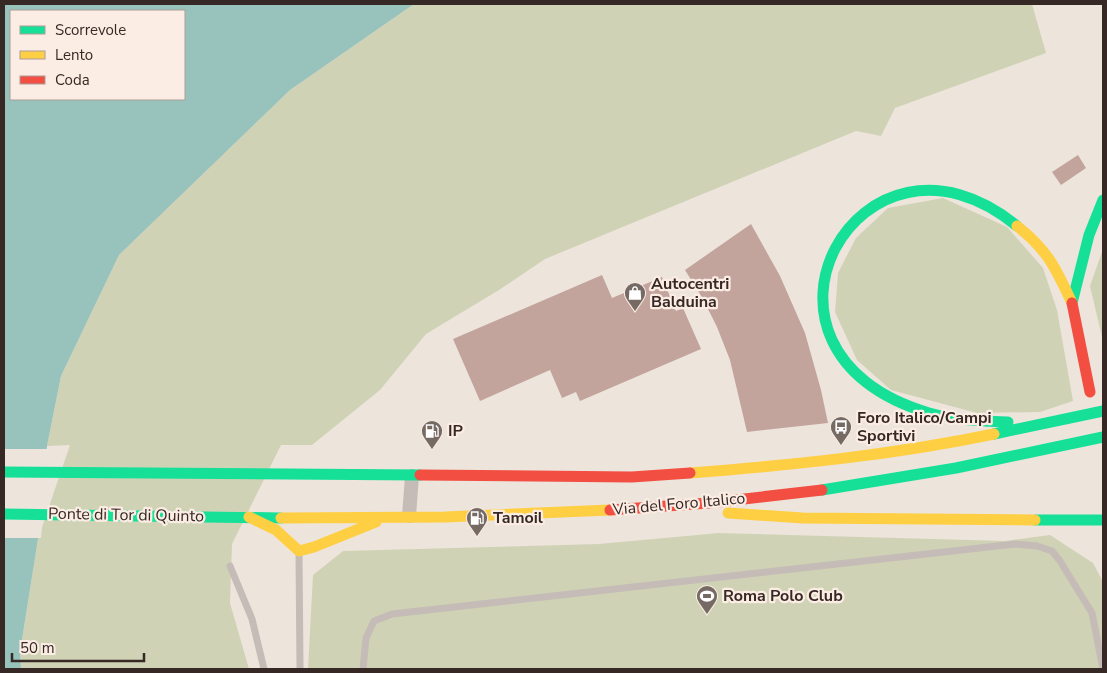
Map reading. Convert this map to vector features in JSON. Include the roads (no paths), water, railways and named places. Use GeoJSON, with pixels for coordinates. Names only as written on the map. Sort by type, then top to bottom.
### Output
{"type":"FeatureCollection","features":[{"type":"Feature","properties":{"kind":"main road"},"geometry":{"type":"LineString","coordinates":[[1071,418],[1038,422],[1007,422],[951,418],[928,413],[896,400],[872,386],[851,368],[841,355],[827,329],[822,304],[822,292],[827,267],[836,247],[858,218],[874,205],[892,196],[911,191],[933,189],[952,191],[986,204],[1009,218],[1041,250],[1057,271],[1072,303],[1090,392]]}},
{"type":"Feature","properties":{"kind":"main road"},"geometry":{"type":"LineString","coordinates":[[1072,303],[1088,235],[1103,200]]}},
{"type":"Feature","properties":{"kind":"main road","name":"Via del Foro Italico"},"geometry":{"type":"LineString","coordinates":[[4,472],[613,478],[792,465],[887,453],[991,435],[1103,411]]}},
{"type":"Feature","properties":{"kind":"main road","name":"Via del Foro Italico"},"geometry":{"type":"LineString","coordinates":[[249,517],[527,515],[765,497],[907,478],[1103,437]]}},
{"type":"Feature","properties":{"kind":"main road"},"geometry":{"type":"LineString","coordinates":[[652,507],[803,518],[1103,520]]}},
{"type":"Feature","properties":{"kind":"main road","name":"Ponte di Tor di Quinto"},"geometry":{"type":"LineString","coordinates":[[4,514],[249,517]]}},
{"type":"Feature","properties":{"kind":"main road"},"geometry":{"type":"LineString","coordinates":[[249,517],[276,530],[299,551],[314,547],[390,517]]}},
{"type":"Feature","properties":{"kind":"street"},"geometry":{"type":"LineString","coordinates":[[410,516],[412,476]]}},
{"type":"Feature","properties":{"kind":"lane"},"geometry":{"type":"LineString","coordinates":[[364,669],[366,638],[374,621],[392,614],[1014,544],[1036,546],[1052,551],[1060,561],[1092,613],[1103,669]]}},
{"type":"Feature","properties":{"kind":"lane"},"geometry":{"type":"LineString","coordinates":[[299,551],[300,669]]}},
{"type":"Feature","properties":{"kind":"lane"},"geometry":{"type":"LineString","coordinates":[[230,566],[252,619],[264,669]]}},
{"type":"Feature","properties":{"kind":"water"},"geometry":{"type":"Polygon","coordinates":[[[4,4],[414,4],[290,90],[119,255],[61,376],[47,446],[38,539],[20,652],[21,669],[4,669],[4,4]]]}},
{"type":"Feature","properties":{"kind":"place","name":"Autocentri Balduina"},"geometry":{"type":"Point","coordinates":[635,312]}},
{"type":"Feature","properties":{"kind":"place","name":"Foro Italico/Campi Sportivi"},"geometry":{"type":"Point","coordinates":[841,446]}},
{"type":"Feature","properties":{"kind":"place","name":"IP"},"geometry":{"type":"Point","coordinates":[432,450]}},
{"type":"Feature","properties":{"kind":"place","name":"Tamoil"},"geometry":{"type":"Point","coordinates":[477,537]}},
{"type":"Feature","properties":{"kind":"place","name":"Roma Polo Club"},"geometry":{"type":"Point","coordinates":[707,615]}}]}
